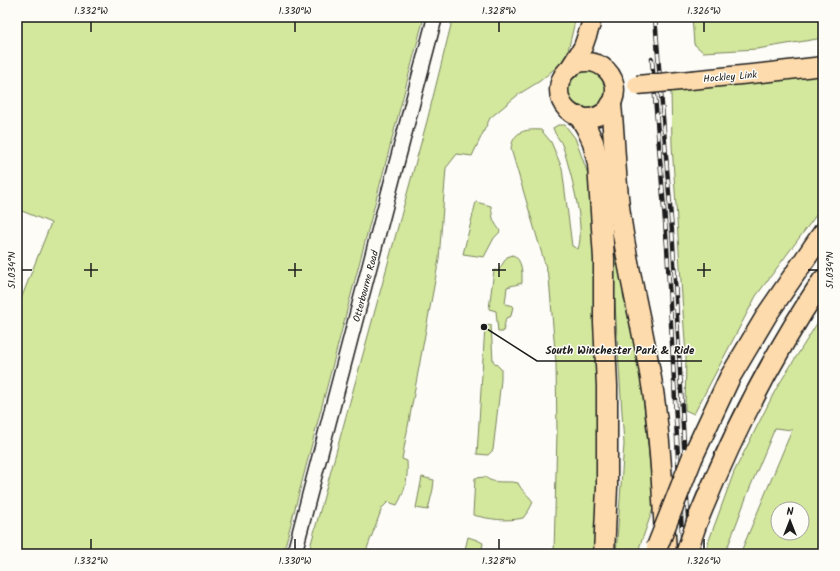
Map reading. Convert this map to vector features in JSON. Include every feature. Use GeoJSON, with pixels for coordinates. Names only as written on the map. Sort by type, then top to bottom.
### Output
{"type":"FeatureCollection","features":[{"type":"Feature","properties":{"kind":"highway"},"geometry":{"type":"LineString","coordinates":[[612,103],[620,213],[628,265],[644,337],[653,393],[661,472],[659,552]]}},
{"type":"Feature","properties":{"kind":"highway"},"geometry":{"type":"LineString","coordinates":[[580,117],[593,142],[598,164],[604,259],[604,322],[607,386],[607,487],[604,554]]}},
{"type":"Feature","properties":{"kind":"highway"},"geometry":{"type":"LineString","coordinates":[[659,552],[693,456],[730,377],[768,313],[823,233]]}},
{"type":"Feature","properties":{"kind":"highway"},"geometry":{"type":"LineString","coordinates":[[686,554],[720,465],[747,409],[800,315],[823,280]]}},
{"type":"Feature","properties":{"kind":"main road"},"geometry":{"type":"LineString","coordinates":[[592,20],[594,46],[598,64]]}},
{"type":"Feature","properties":{"kind":"main road"},"geometry":{"type":"LineString","coordinates":[[569,69],[575,65],[591,62],[598,64],[608,72],[615,84],[615,93],[612,103],[606,111],[594,117],[580,117],[568,111],[561,100],[559,93],[561,81],[583,47],[592,20]]}},
{"type":"Feature","properties":{"kind":"main road","name":"Hockley Link"},"geometry":{"type":"LineString","coordinates":[[612,77],[637,85],[823,66]]}},
{"type":"Feature","properties":{"kind":"main road","name":"Hockley Link"},"geometry":{"type":"LineString","coordinates":[[612,103],[637,85]]}},
{"type":"Feature","properties":{"kind":"street","name":"Otterbourne Road"},"geometry":{"type":"LineString","coordinates":[[294,554],[435,17]]}},
{"type":"Feature","properties":{"kind":"green space"},"geometry":{"type":"Polygon","coordinates":[[[17,17],[424,17],[283,554],[17,554],[17,309],[51,223],[17,209],[17,17]]]}},
{"type":"Feature","properties":{"kind":"green space"},"geometry":{"type":"Polygon","coordinates":[[[453,17],[576,17],[566,59],[540,81],[519,94],[490,118],[472,156],[457,154],[446,168],[439,259],[402,459],[407,461],[407,473],[406,484],[400,499],[397,505],[388,502],[382,508],[365,554],[312,554],[309,551],[427,121],[453,17]]]}},
{"type":"Feature","properties":{"kind":"green space"},"geometry":{"type":"Polygon","coordinates":[[[692,17],[823,17],[823,38],[757,49],[703,52],[694,44],[692,17]]]}},
{"type":"Feature","properties":{"kind":"green space"},"geometry":{"type":"Polygon","coordinates":[[[592,71],[599,74],[605,80],[608,91],[607,99],[599,108],[592,111],[584,111],[577,108],[569,99],[568,87],[571,80],[580,72],[592,71]]]}},
{"type":"Feature","properties":{"kind":"green space"},"geometry":{"type":"Polygon","coordinates":[[[823,73],[823,206],[756,296],[694,414],[685,410],[686,357],[672,145],[671,89],[823,73]]]}},
{"type":"Feature","properties":{"kind":"green space"},"geometry":{"type":"Polygon","coordinates":[[[558,125],[565,125],[575,138],[588,174],[591,193],[598,282],[597,554],[554,554],[557,432],[556,363],[549,278],[511,149],[514,138],[517,135],[521,132],[530,130],[541,130],[551,142],[562,168],[572,246],[578,249],[580,239],[579,213],[563,147],[553,128],[558,125]]]}},
{"type":"Feature","properties":{"kind":"green space"},"geometry":{"type":"Polygon","coordinates":[[[476,202],[491,206],[493,219],[500,232],[494,238],[484,257],[463,254],[476,202]]]}},
{"type":"Feature","properties":{"kind":"green space"},"geometry":{"type":"Polygon","coordinates":[[[618,239],[625,294],[642,386],[654,506],[637,554],[616,554],[624,444],[611,242],[618,239]]]}},
{"type":"Feature","properties":{"kind":"green space"},"geometry":{"type":"Polygon","coordinates":[[[513,255],[519,260],[522,271],[522,283],[507,287],[505,304],[513,306],[511,316],[506,318],[503,332],[498,332],[496,311],[489,309],[494,270],[498,271],[507,257],[513,255]]]}},
{"type":"Feature","properties":{"kind":"green space"},"geometry":{"type":"Polygon","coordinates":[[[823,314],[823,554],[740,554],[792,430],[775,428],[749,490],[725,554],[704,554],[734,472],[776,389],[823,314]]]}},
{"type":"Feature","properties":{"kind":"green space"},"geometry":{"type":"Polygon","coordinates":[[[491,325],[493,361],[501,369],[501,380],[493,450],[488,455],[477,454],[485,326],[491,325]]]}},
{"type":"Feature","properties":{"kind":"green space"},"geometry":{"type":"Polygon","coordinates":[[[422,477],[434,480],[428,510],[416,508],[422,477]]]}},
{"type":"Feature","properties":{"kind":"green space"},"geometry":{"type":"Polygon","coordinates":[[[485,477],[496,482],[518,483],[521,489],[533,502],[523,518],[498,520],[473,515],[475,478],[485,477]]]}},
{"type":"Feature","properties":{"kind":"green space"},"geometry":{"type":"Polygon","coordinates":[[[468,537],[483,543],[481,554],[464,554],[468,537]]]}},
{"type":"Feature","properties":{"kind":"railway"},"geometry":{"type":"LineString","coordinates":[[655,17],[673,244],[690,554]]}},
{"type":"Feature","properties":{"kind":"railway"},"geometry":{"type":"LineString","coordinates":[[652,59],[667,246],[683,554]]}},
{"type":"Feature","properties":{"kind":"place","name":"South Winchester Park & Ride"},"geometry":{"type":"Point","coordinates":[484,327]}}]}
